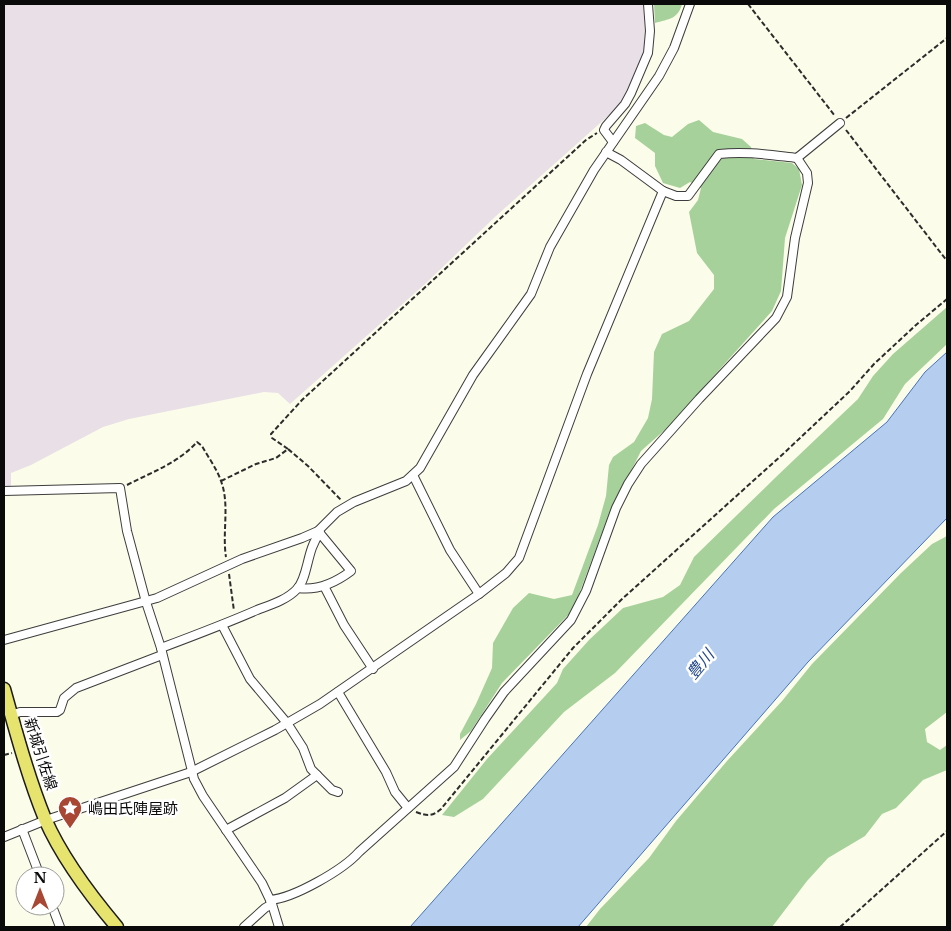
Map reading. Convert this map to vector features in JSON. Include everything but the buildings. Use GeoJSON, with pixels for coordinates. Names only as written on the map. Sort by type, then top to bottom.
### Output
{"type":"FeatureCollection","features":[{"type":"Feature","properties":{"kind":"main road","name":"新城引佐線"},"geometry":{"type":"LineString","coordinates":[[4,689],[22,751],[46,820],[69,862],[99,906],[117,927]]}},
{"type":"Feature","properties":{"kind":"street"},"geometry":{"type":"LineString","coordinates":[[613,142],[604,130],[625,104],[648,53],[650,31],[648,4]]}},
{"type":"Feature","properties":{"kind":"street"},"geometry":{"type":"LineString","coordinates":[[11,715],[20,712],[56,712],[60,710],[64,698],[76,688],[277,602],[298,588],[315,539],[338,512],[354,502],[406,481],[420,468],[472,375],[531,294],[550,247],[606,152],[659,76],[674,48],[690,4]]}},
{"type":"Feature","properties":{"kind":"street"},"geometry":{"type":"LineString","coordinates":[[797,158],[840,123]]}},
{"type":"Feature","properties":{"kind":"street"},"geometry":{"type":"LineString","coordinates":[[244,927],[271,902],[300,891],[350,863],[359,852],[454,767],[484,719],[504,692],[571,620],[586,591],[616,508],[641,464],[699,399],[776,318],[787,297],[795,238],[808,183],[807,173],[797,158],[772,154],[736,152],[719,154],[688,196],[676,196],[663,191],[621,160],[606,152]]}},
{"type":"Feature","properties":{"kind":"street"},"geometry":{"type":"LineString","coordinates":[[4,837],[46,820],[191,772],[288,723],[373,668],[506,573],[519,558],[587,374],[663,191]]}},
{"type":"Feature","properties":{"kind":"street"},"geometry":{"type":"LineString","coordinates":[[413,475],[450,550],[479,594]]}},
{"type":"Feature","properties":{"kind":"street"},"geometry":{"type":"LineString","coordinates":[[4,491],[120,488],[127,530],[161,652],[191,772],[203,796],[262,883],[271,902],[279,927]]}},
{"type":"Feature","properties":{"kind":"street"},"geometry":{"type":"LineString","coordinates":[[4,640],[146,602],[228,566],[319,532]]}},
{"type":"Feature","properties":{"kind":"street"},"geometry":{"type":"LineString","coordinates":[[298,588],[304,589],[336,583],[351,571],[319,532]]}},
{"type":"Feature","properties":{"kind":"street"},"geometry":{"type":"LineString","coordinates":[[324,586],[344,625],[373,668]]}},
{"type":"Feature","properties":{"kind":"street"},"geometry":{"type":"LineString","coordinates":[[222,625],[250,679],[288,723],[303,748],[311,768],[332,790],[338,792]]}},
{"type":"Feature","properties":{"kind":"street"},"geometry":{"type":"LineString","coordinates":[[338,692],[386,772],[395,792],[408,808]]}},
{"type":"Feature","properties":{"kind":"street"},"geometry":{"type":"LineString","coordinates":[[226,830],[284,798],[317,775]]}},
{"type":"Feature","properties":{"kind":"street"},"geometry":{"type":"LineString","coordinates":[[22,829],[36,866]]}},
{"type":"Feature","properties":{"kind":"path"},"geometry":{"type":"LineString","coordinates":[[748,4],[947,261]]}},
{"type":"Feature","properties":{"kind":"path"},"geometry":{"type":"LineString","coordinates":[[840,123],[947,38]]}},
{"type":"Feature","properties":{"kind":"path"},"geometry":{"type":"LineString","coordinates":[[346,506],[308,466],[272,438],[271,434],[302,400],[586,140],[604,130]]}},
{"type":"Feature","properties":{"kind":"path"},"geometry":{"type":"LineString","coordinates":[[408,808],[429,816],[435,814],[573,648],[621,600],[783,454],[850,391],[881,358],[947,299]]}},
{"type":"Feature","properties":{"kind":"path"},"geometry":{"type":"LineString","coordinates":[[120,488],[174,462],[187,453],[197,442],[202,446],[221,481],[225,504],[225,547],[235,619]]}},
{"type":"Feature","properties":{"kind":"path"},"geometry":{"type":"LineString","coordinates":[[221,481],[256,464],[276,458],[288,449]]}},
{"type":"Feature","properties":{"kind":"path"},"geometry":{"type":"LineString","coordinates":[[947,643],[947,651]]}},
{"type":"Feature","properties":{"kind":"path"},"geometry":{"type":"LineString","coordinates":[[840,927],[947,831]]}},
{"type":"Feature","properties":{"kind":"shaded area"},"geometry":{"type":"Polygon","coordinates":[[[4,4],[644,4],[646,18],[644,51],[628,92],[617,108],[496,216],[425,284],[290,404],[278,393],[264,392],[129,419],[103,427],[31,465],[11,473],[11,486],[4,486],[4,4]]]}},
{"type":"Feature","properties":{"kind":"green space"},"geometry":{"type":"Polygon","coordinates":[[[654,4],[682,4],[675,16],[655,23],[654,4]]]}},
{"type":"Feature","properties":{"kind":"green space"},"geometry":{"type":"Polygon","coordinates":[[[699,120],[713,132],[742,139],[751,147],[754,159],[792,163],[799,169],[802,185],[785,238],[781,291],[772,311],[667,428],[641,451],[608,517],[573,610],[502,683],[471,731],[460,740],[460,734],[492,668],[493,643],[513,608],[529,593],[554,599],[572,595],[598,525],[606,496],[609,465],[613,457],[634,442],[648,418],[652,399],[654,352],[662,334],[689,321],[714,289],[714,275],[697,253],[689,212],[698,200],[701,188],[690,182],[680,188],[663,183],[655,166],[655,153],[635,138],[636,126],[645,123],[664,135],[672,137],[688,124],[699,120]]]}},
{"type":"Feature","properties":{"kind":"green space"},"geometry":{"type":"Polygon","coordinates":[[[947,307],[947,344],[905,384],[883,419],[774,509],[615,673],[564,712],[483,799],[454,817],[442,815],[487,759],[557,683],[563,669],[589,640],[623,608],[663,597],[680,585],[694,557],[858,399],[873,376],[893,354],[947,307]]]}},
{"type":"Feature","properties":{"kind":"green space"},"geometry":{"type":"Polygon","coordinates":[[[947,536],[947,712],[925,729],[927,742],[940,750],[947,745],[947,770],[923,780],[896,808],[882,814],[865,836],[828,858],[807,881],[772,927],[586,927],[600,909],[649,858],[676,821],[782,701],[812,664],[901,573],[932,544],[947,536]]]}},
{"type":"Feature","properties":{"kind":"water","name":"豊川"},"geometry":{"type":"Polygon","coordinates":[[[947,352],[947,518],[808,662],[578,927],[410,927],[773,517],[887,422],[925,372],[947,352]]]}},
{"type":"Feature","properties":{"kind":"place","name":"嶋田氏陣屋跡"},"geometry":{"type":"Point","coordinates":[70,829]}}]}
